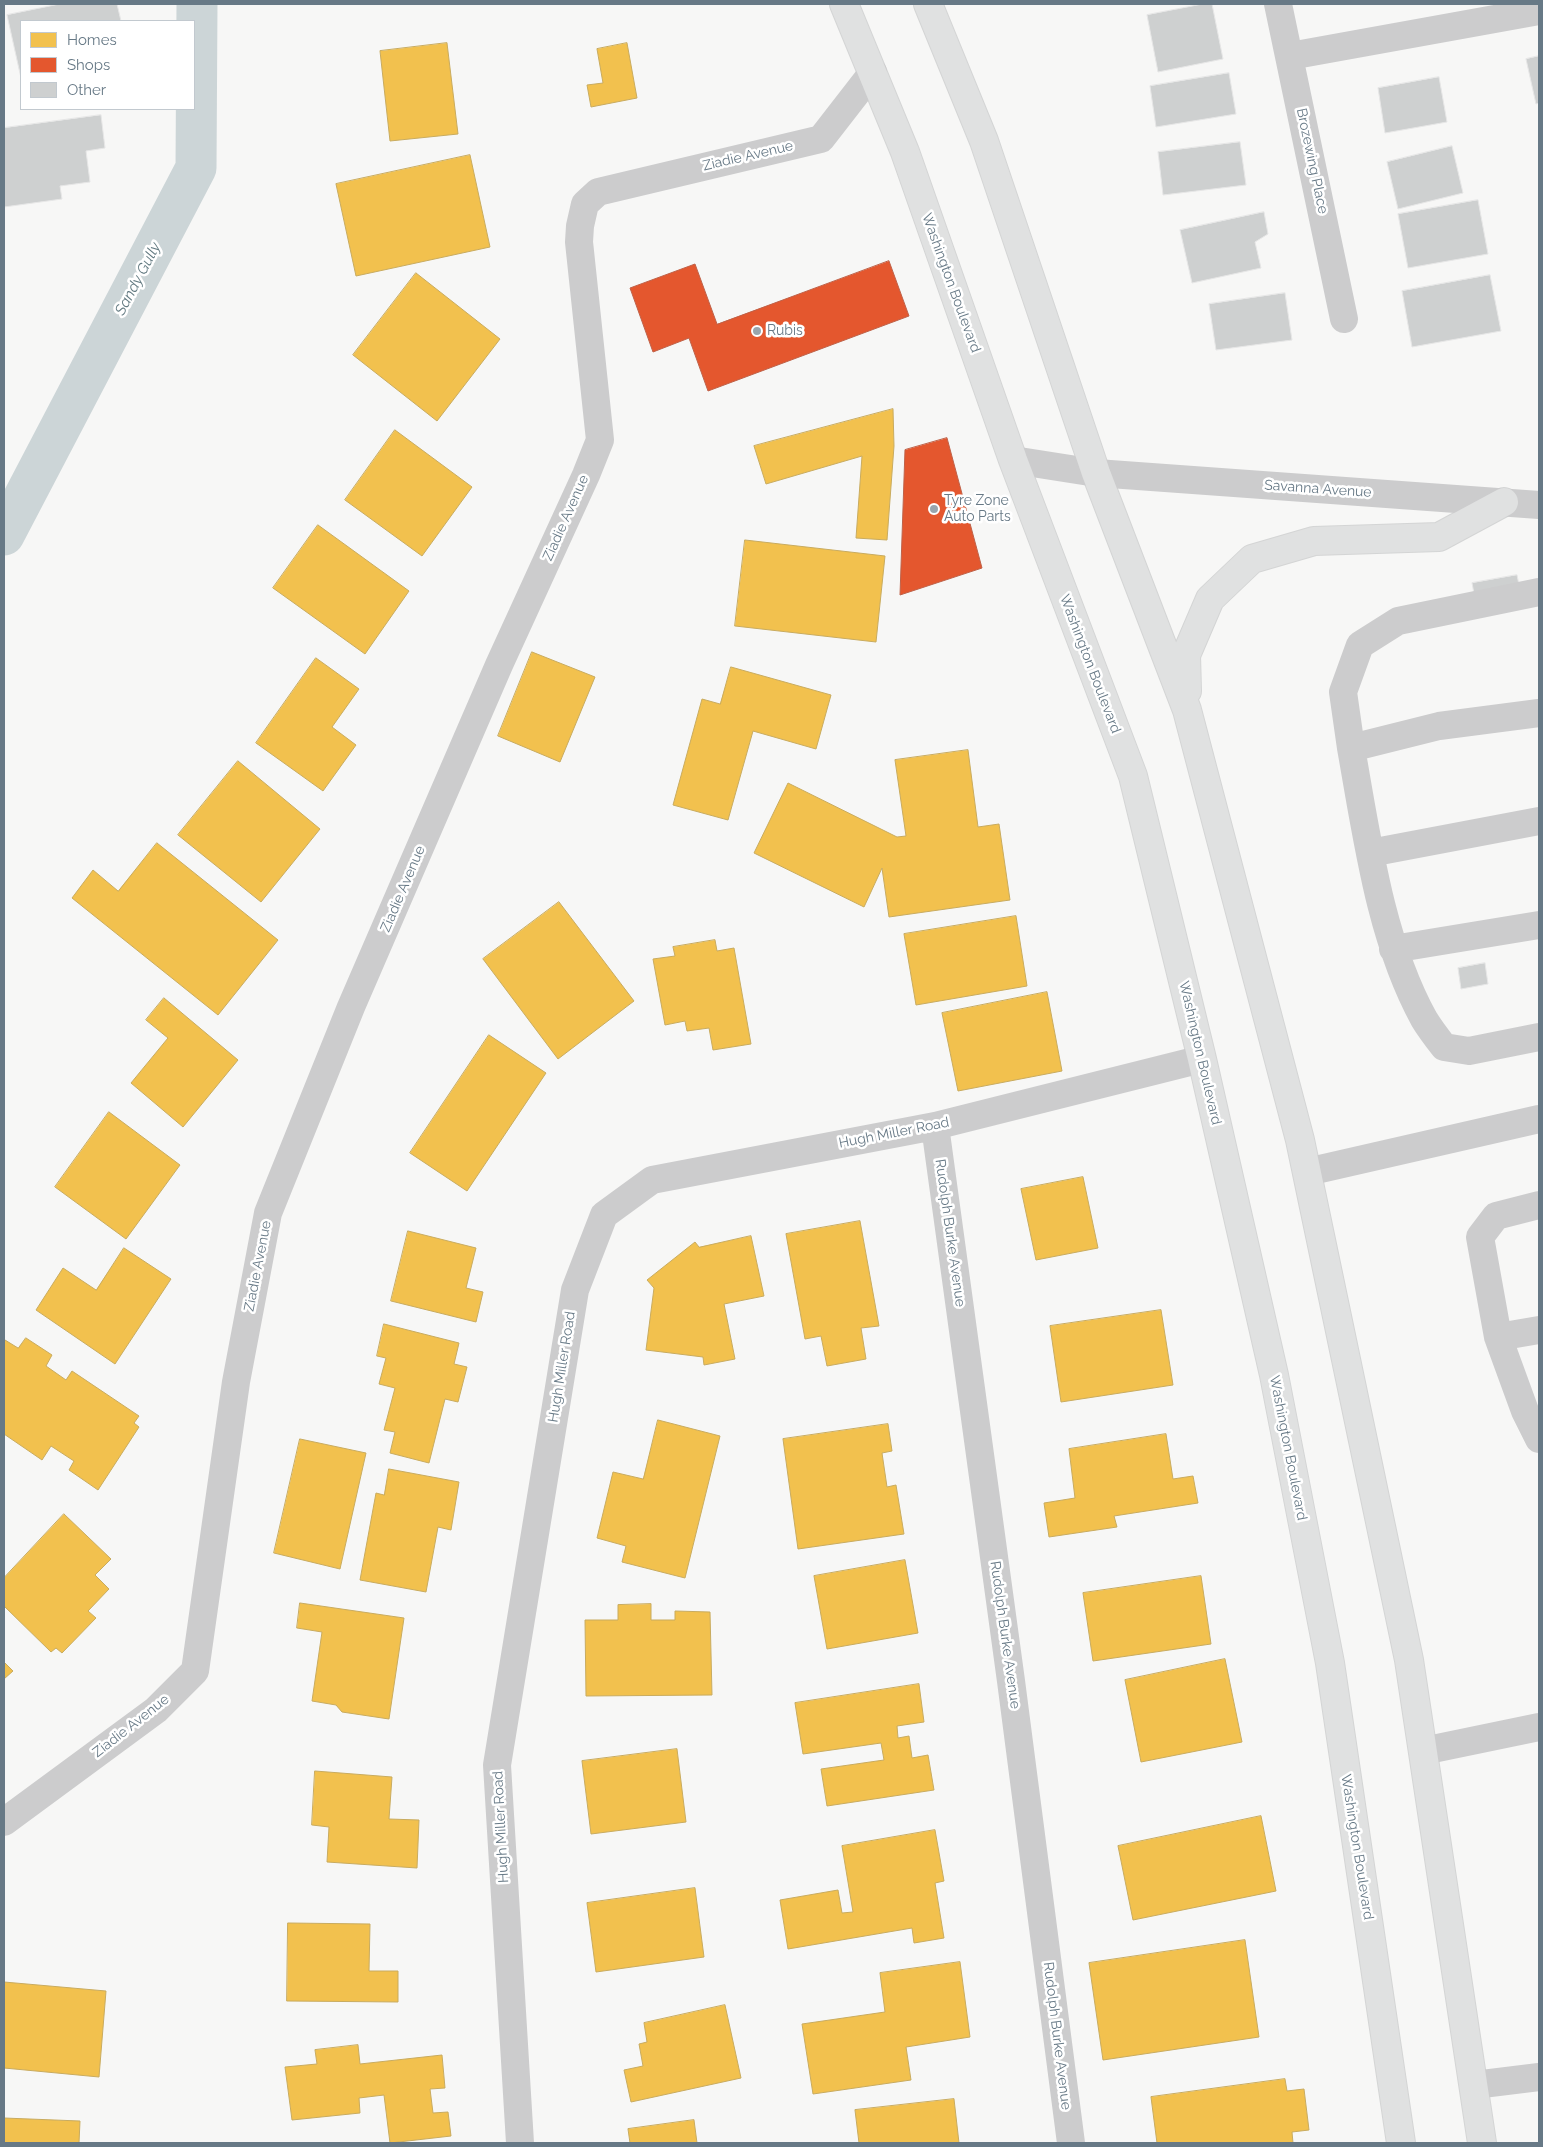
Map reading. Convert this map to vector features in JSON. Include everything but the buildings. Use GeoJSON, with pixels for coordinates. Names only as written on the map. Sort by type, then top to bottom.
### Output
{"type":"FeatureCollection","features":[{"type":"Feature","properties":{"kind":"highway","name":"Washington Boulevard"},"geometry":{"type":"LineString","coordinates":[[844,4],[911,170],[1013,460],[1133,776],[1202,1059],[1274,1375],[1330,1663],[1401,2143]]}},
{"type":"Feature","properties":{"kind":"highway"},"geometry":{"type":"LineString","coordinates":[[928,4],[984,141],[1096,473],[1187,710],[1300,1140],[1409,1660],[1482,2143]]}},
{"type":"Feature","properties":{"kind":"highway"},"geometry":{"type":"LineString","coordinates":[[1187,710],[1186,655],[1210,598],[1252,559],[1314,541],[1439,537],[1504,502]]}},
{"type":"Feature","properties":{"kind":"street","name":"Brozewing Place"},"geometry":{"type":"LineString","coordinates":[[1278,4],[1344,319]]}},
{"type":"Feature","properties":{"kind":"street"},"geometry":{"type":"LineString","coordinates":[[1290,56],[1539,10]]}},
{"type":"Feature","properties":{"kind":"street","name":"Ziadie Avenue"},"geometry":{"type":"LineString","coordinates":[[4,1822],[156,1710],[195,1672],[236,1382],[268,1213],[351,1007],[499,665],[586,475],[600,440],[580,265],[580,226],[585,204],[598,192],[821,139],[873,72]]}},
{"type":"Feature","properties":{"kind":"street","name":"Savanna Avenue"},"geometry":{"type":"LineString","coordinates":[[1013,460],[1096,473],[1539,505]]}},
{"type":"Feature","properties":{"kind":"street"},"geometry":{"type":"LineString","coordinates":[[1539,592],[1398,621],[1360,645],[1343,692],[1370,853],[1393,949],[1424,1019],[1444,1047],[1469,1052],[1539,1037]]}},
{"type":"Feature","properties":{"kind":"street"},"geometry":{"type":"LineString","coordinates":[[1351,748],[1439,726],[1539,713]]}},
{"type":"Feature","properties":{"kind":"street"},"geometry":{"type":"LineString","coordinates":[[1370,853],[1539,821]]}},
{"type":"Feature","properties":{"kind":"street"},"geometry":{"type":"LineString","coordinates":[[1393,949],[1539,925]]}},
{"type":"Feature","properties":{"kind":"street","name":"Hugh Miller Road"},"geometry":{"type":"LineString","coordinates":[[520,2143],[497,1765],[575,1290],[604,1215],[652,1180],[935,1126],[1202,1059]]}},
{"type":"Feature","properties":{"kind":"street"},"geometry":{"type":"LineString","coordinates":[[1307,1172],[1539,1119]]}},
{"type":"Feature","properties":{"kind":"street","name":"Rudolph Burke Avenue"},"geometry":{"type":"LineString","coordinates":[[935,1126],[1011,1681],[1071,2143]]}},
{"type":"Feature","properties":{"kind":"street"},"geometry":{"type":"LineString","coordinates":[[1539,1205],[1496,1216],[1480,1237],[1498,1337],[1525,1411],[1539,1438]]}},
{"type":"Feature","properties":{"kind":"street"},"geometry":{"type":"LineString","coordinates":[[1498,1337],[1539,1330]]}},
{"type":"Feature","properties":{"kind":"street"},"geometry":{"type":"LineString","coordinates":[[1422,1750],[1539,1727]]}},
{"type":"Feature","properties":{"kind":"street"},"geometry":{"type":"LineString","coordinates":[[1474,2085],[1539,2077]]}},
{"type":"Feature","properties":{"kind":"waterway","name":"Sandy Gully"},"geometry":{"type":"LineString","coordinates":[[4,535],[196,168],[197,4]]}},
{"type":"Feature","properties":{"kind":"place","name":"Rubis"},"geometry":{"type":"Point","coordinates":[757,331]}},
{"type":"Feature","properties":{"kind":"place","name":"Tyre Zone Auto Parts"},"geometry":{"type":"Point","coordinates":[934,509]}}]}
